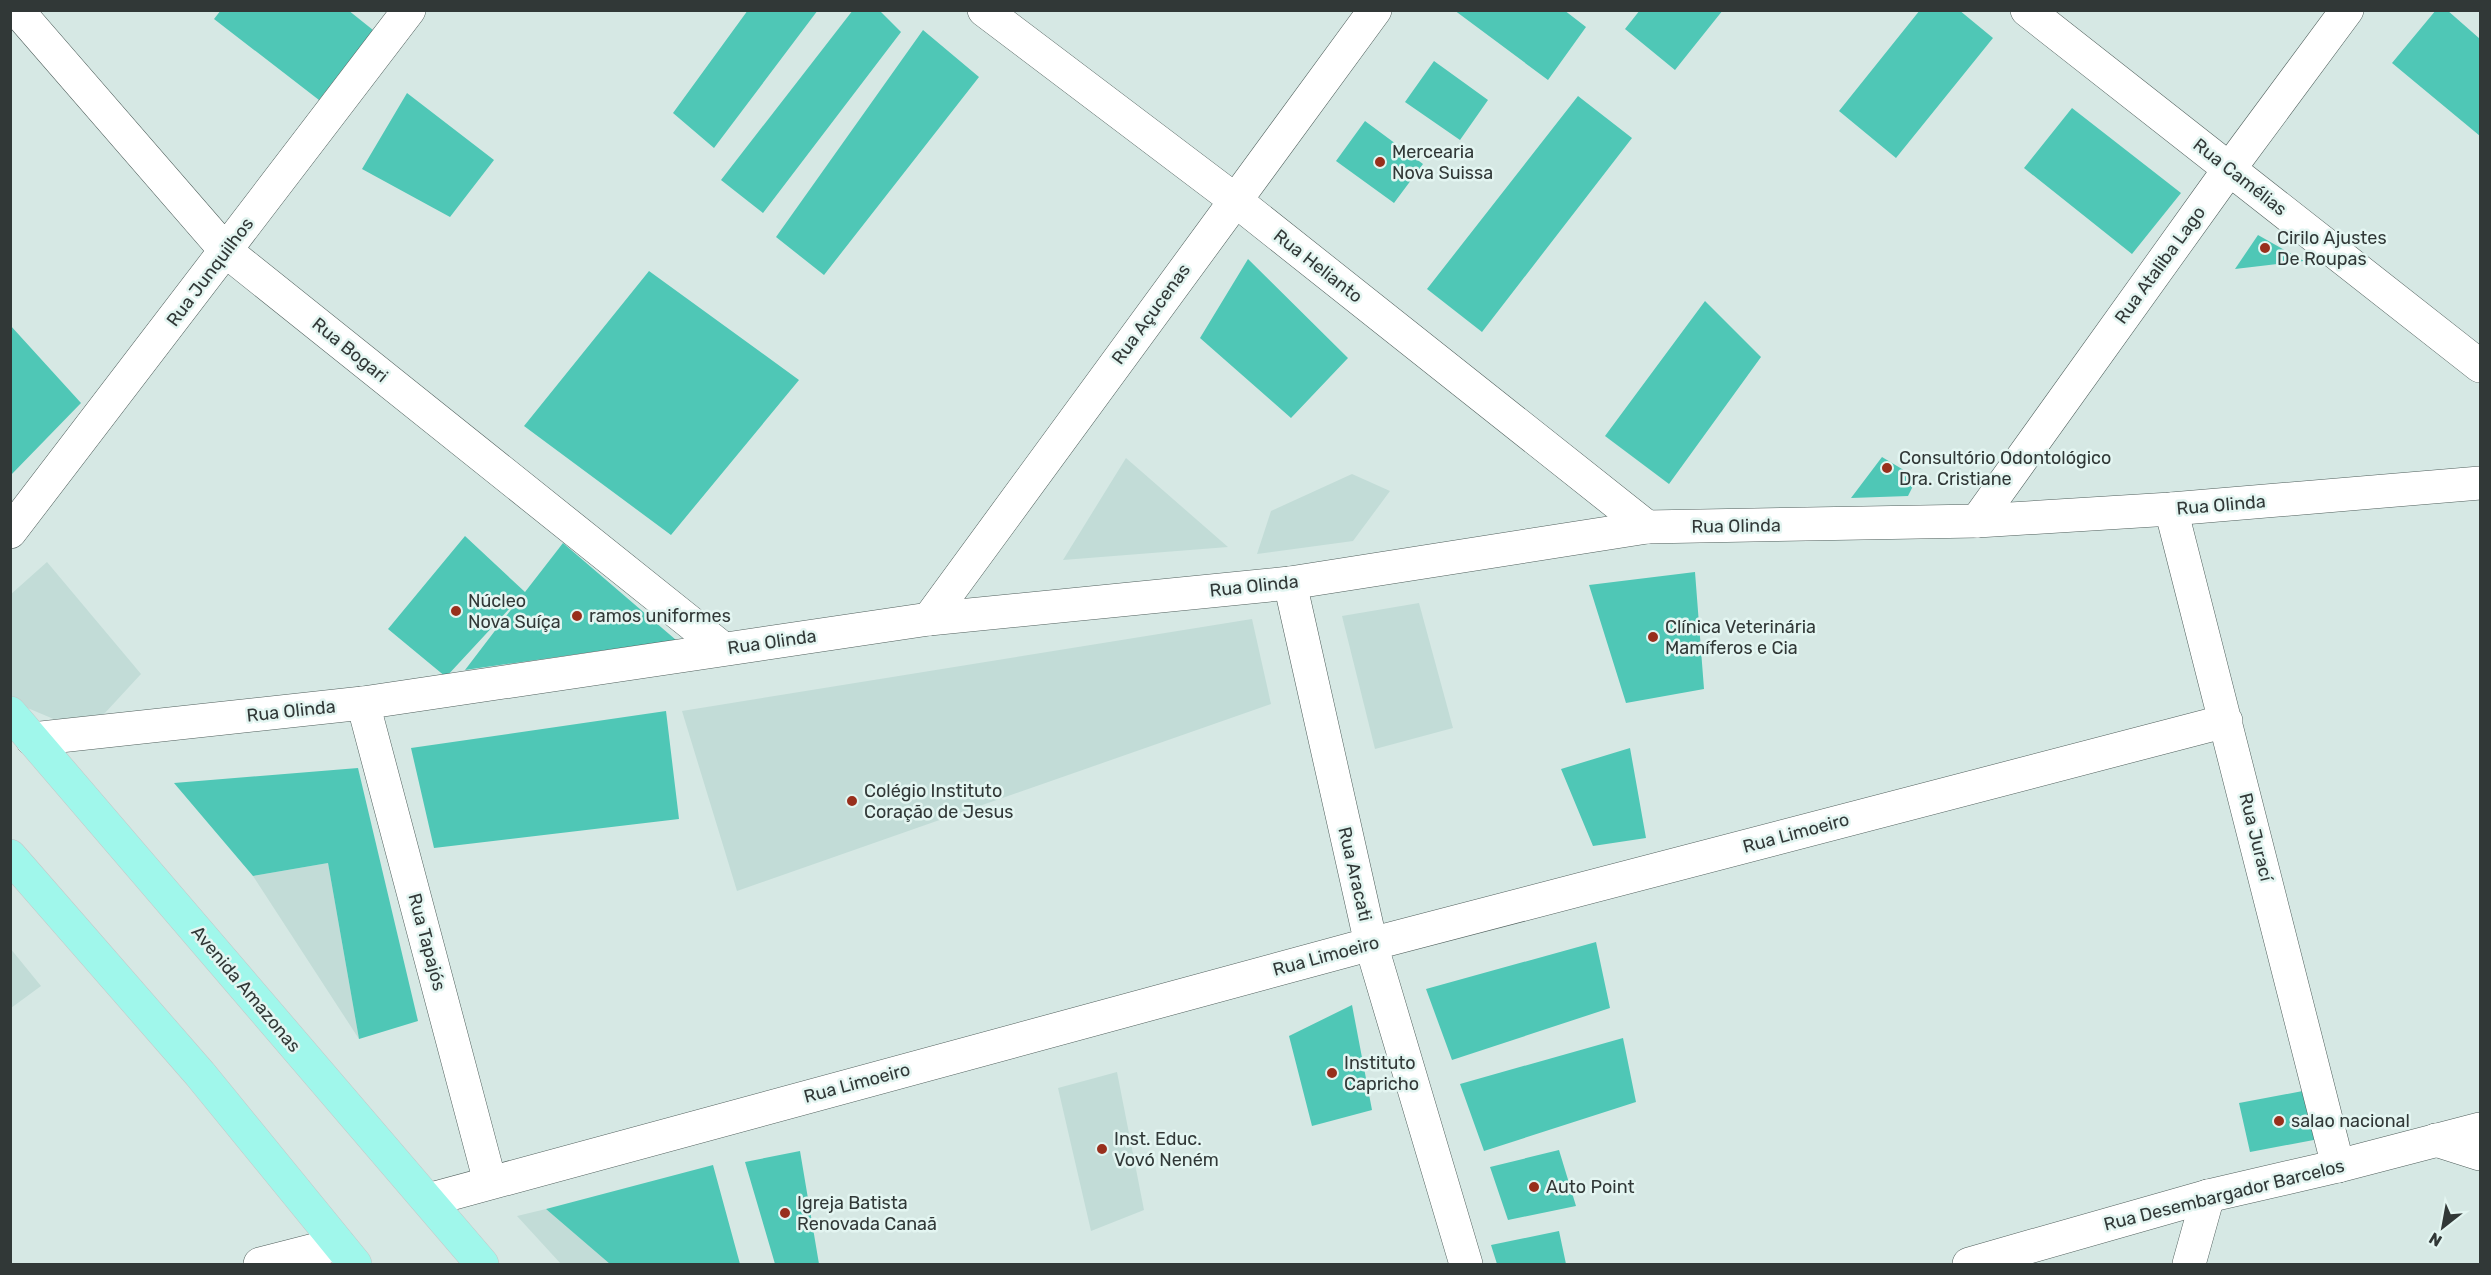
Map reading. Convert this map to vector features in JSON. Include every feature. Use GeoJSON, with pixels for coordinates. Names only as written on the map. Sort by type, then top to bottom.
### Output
{"type":"FeatureCollection","features":[{"type":"Feature","properties":{"kind":"main road","name":"Avenida Amazonas"},"geometry":{"type":"LineString","coordinates":[[10,713],[482,1264]]}},
{"type":"Feature","properties":{"kind":"main road"},"geometry":{"type":"LineString","coordinates":[[10,856],[200,1074],[346,1254]]}},
{"type":"Feature","properties":{"kind":"street","name":"Rua Bogari"},"geometry":{"type":"LineString","coordinates":[[17,10],[226,251],[722,648]]}},
{"type":"Feature","properties":{"kind":"street","name":"Rua Junquilhos"},"geometry":{"type":"LineString","coordinates":[[10,532],[409,10]]}},
{"type":"Feature","properties":{"kind":"street","name":"Rua Helianto"},"geometry":{"type":"LineString","coordinates":[[984,10],[1234,200],[1647,527]]}},
{"type":"Feature","properties":{"kind":"street","name":"Rua Açucenas"},"geometry":{"type":"LineString","coordinates":[[929,619],[1375,10]]}},
{"type":"Feature","properties":{"kind":"street","name":"Rua Camélias"},"geometry":{"type":"LineString","coordinates":[[2027,10],[2481,366]]}},
{"type":"Feature","properties":{"kind":"street","name":"Rua Ataliba Lago"},"geometry":{"type":"LineString","coordinates":[[1977,521],[2230,168],[2347,10]]}},
{"type":"Feature","properties":{"kind":"street","name":"Rua Olinda"},"geometry":{"type":"LineString","coordinates":[[32,739],[363,703],[929,619],[1290,583],[1647,527],[1977,521],[2171,509],[2481,483]]}},
{"type":"Feature","properties":{"kind":"street","name":"Rua Jurací"},"geometry":{"type":"LineString","coordinates":[[2171,509],[2338,1166]]}},
{"type":"Feature","properties":{"kind":"street","name":"Rua Aracati"},"geometry":{"type":"LineString","coordinates":[[1290,583],[1371,944],[1466,1264]]}},
{"type":"Feature","properties":{"kind":"street","name":"Rua Tapajós"},"geometry":{"type":"LineString","coordinates":[[363,703],[490,1182]]}},
{"type":"Feature","properties":{"kind":"street","name":"Rua Limoeiro"},"geometry":{"type":"LineString","coordinates":[[428,1200],[1371,944],[2226,721]]}},
{"type":"Feature","properties":{"kind":"street","name":"Rua Desembargador Barcelos"},"geometry":{"type":"LineString","coordinates":[[1969,1264],[2208,1197],[2481,1130]]}},
{"type":"Feature","properties":{"kind":"street"},"geometry":{"type":"LineString","coordinates":[[2436,1140],[2481,1154]]}},
{"type":"Feature","properties":{"kind":"street"},"geometry":{"type":"LineString","coordinates":[[2189,1264],[2208,1197]]}},
{"type":"Feature","properties":{"kind":"street"},"geometry":{"type":"LineString","coordinates":[[260,1264],[346,1254]]}},
{"type":"Feature","properties":{"kind":"shaded area"},"geometry":{"type":"Polygon","coordinates":[[[1126,458],[1228,547],[1063,560],[1126,458]]]}},
{"type":"Feature","properties":{"kind":"shaded area"},"geometry":{"type":"Polygon","coordinates":[[[1352,474],[1390,491],[1353,541],[1257,554],[1271,511],[1352,474]]]}},
{"type":"Feature","properties":{"kind":"shaded area"},"geometry":{"type":"Polygon","coordinates":[[[47,562],[141,674],[104,714],[56,720],[11,701],[10,595],[47,562]]]}},
{"type":"Feature","properties":{"kind":"shaded area"},"geometry":{"type":"Polygon","coordinates":[[[1419,603],[1453,728],[1375,749],[1342,616],[1419,603]]]}},
{"type":"Feature","properties":{"kind":"shaded area","name":"Colégio Instituto Coração de Jesus"},"geometry":{"type":"Polygon","coordinates":[[[1252,619],[1271,704],[737,891],[682,711],[1252,619]]]}},
{"type":"Feature","properties":{"kind":"shaded area"},"geometry":{"type":"Polygon","coordinates":[[[328,863],[359,1039],[253,876],[328,863]]]}},
{"type":"Feature","properties":{"kind":"shaded area"},"geometry":{"type":"Polygon","coordinates":[[[10,948],[41,986],[11,1008],[10,1008],[10,948]]]}},
{"type":"Feature","properties":{"kind":"shaded area","name":"Inst. Educ. Vovó Neném"},"geometry":{"type":"Polygon","coordinates":[[[1117,1072],[1144,1210],[1091,1231],[1058,1088],[1117,1072]]]}},
{"type":"Feature","properties":{"kind":"shaded area"},"geometry":{"type":"Polygon","coordinates":[[[546,1209],[595,1246],[614,1264],[561,1264],[517,1216],[546,1209]]]}},
{"type":"Feature","properties":{"kind":"building"},"geometry":{"type":"Polygon","coordinates":[[[221,10],[348,10],[373,30],[319,100],[214,19],[221,10]]]}},
{"type":"Feature","properties":{"kind":"building"},"geometry":{"type":"Polygon","coordinates":[[[748,10],[818,10],[714,148],[673,113],[748,10]]]}},
{"type":"Feature","properties":{"kind":"building"},"geometry":{"type":"Polygon","coordinates":[[[853,10],[879,10],[901,32],[763,213],[721,180],[853,10]]]}},
{"type":"Feature","properties":{"kind":"building"},"geometry":{"type":"Polygon","coordinates":[[[1454,10],[1564,10],[1586,27],[1548,80],[1454,10]]]}},
{"type":"Feature","properties":{"kind":"building"},"geometry":{"type":"Polygon","coordinates":[[[1640,10],[1723,10],[1675,70],[1625,29],[1640,10]]]}},
{"type":"Feature","properties":{"kind":"building"},"geometry":{"type":"Polygon","coordinates":[[[1920,10],[1959,10],[1993,38],[1896,158],[1839,111],[1920,10]]]}},
{"type":"Feature","properties":{"kind":"building"},"geometry":{"type":"Polygon","coordinates":[[[2436,10],[2447,10],[2480,39],[2480,136],[2392,63],[2436,10]]]}},
{"type":"Feature","properties":{"kind":"building"},"geometry":{"type":"Polygon","coordinates":[[[923,30],[979,77],[824,275],[776,237],[923,30]]]}},
{"type":"Feature","properties":{"kind":"building"},"geometry":{"type":"Polygon","coordinates":[[[1434,61],[1488,100],[1460,140],[1405,102],[1434,61]]]}},
{"type":"Feature","properties":{"kind":"building"},"geometry":{"type":"Polygon","coordinates":[[[407,93],[494,160],[450,217],[362,169],[407,93]]]}},
{"type":"Feature","properties":{"kind":"building"},"geometry":{"type":"Polygon","coordinates":[[[1578,96],[1632,138],[1482,332],[1427,289],[1578,96]]]}},
{"type":"Feature","properties":{"kind":"building"},"geometry":{"type":"Polygon","coordinates":[[[2072,108],[2181,193],[2132,254],[2024,168],[2072,108]]]}},
{"type":"Feature","properties":{"kind":"building","name":"Mercearia Nova Suissa"},"geometry":{"type":"Polygon","coordinates":[[[1365,121],[1423,164],[1394,203],[1336,161],[1365,121]]]}},
{"type":"Feature","properties":{"kind":"building","name":"Cirilo Ajustes De Roupas"},"geometry":{"type":"Polygon","coordinates":[[[2258,235],[2304,261],[2235,269],[2258,235]]]}},
{"type":"Feature","properties":{"kind":"building"},"geometry":{"type":"Polygon","coordinates":[[[1248,259],[1348,358],[1291,418],[1200,338],[1248,259]]]}},
{"type":"Feature","properties":{"kind":"building"},"geometry":{"type":"Polygon","coordinates":[[[649,271],[799,380],[671,535],[524,426],[649,271]]]}},
{"type":"Feature","properties":{"kind":"building"},"geometry":{"type":"Polygon","coordinates":[[[1705,301],[1761,357],[1669,484],[1605,436],[1705,301]]]}},
{"type":"Feature","properties":{"kind":"building"},"geometry":{"type":"Polygon","coordinates":[[[10,325],[81,403],[10,476],[10,325]]]}},
{"type":"Feature","properties":{"kind":"building","name":"Consultório Odontológico Dra. Cristiane"},"geometry":{"type":"Polygon","coordinates":[[[1882,457],[1917,478],[1908,496],[1851,498],[1882,457]]]}},
{"type":"Feature","properties":{"kind":"building"},"geometry":{"type":"Polygon","coordinates":[[[465,536],[525,592],[563,543],[676,640],[465,670],[523,594],[446,677],[388,629],[465,536]]]}},
{"type":"Feature","properties":{"kind":"building","name":"Clínica Veterinária Mamíferos e Cia"},"geometry":{"type":"Polygon","coordinates":[[[1695,572],[1704,689],[1626,703],[1589,585],[1695,572]]]}},
{"type":"Feature","properties":{"kind":"building"},"geometry":{"type":"Polygon","coordinates":[[[666,711],[679,819],[434,848],[411,748],[666,711]]]}},
{"type":"Feature","properties":{"kind":"building"},"geometry":{"type":"Polygon","coordinates":[[[1630,748],[1646,838],[1593,846],[1561,769],[1630,748]]]}},
{"type":"Feature","properties":{"kind":"building"},"geometry":{"type":"Polygon","coordinates":[[[358,768],[418,1021],[359,1039],[328,863],[253,876],[174,783],[358,768]]]}},
{"type":"Feature","properties":{"kind":"building"},"geometry":{"type":"Polygon","coordinates":[[[1596,942],[1610,1008],[1452,1060],[1426,989],[1596,942]]]}},
{"type":"Feature","properties":{"kind":"building","name":"Instituto Capricho"},"geometry":{"type":"Polygon","coordinates":[[[1352,1005],[1372,1110],[1312,1126],[1289,1036],[1352,1005]]]}},
{"type":"Feature","properties":{"kind":"building"},"geometry":{"type":"Polygon","coordinates":[[[1623,1038],[1636,1102],[1484,1151],[1460,1084],[1623,1038]]]}},
{"type":"Feature","properties":{"kind":"building","name":"salao nacional"},"geometry":{"type":"Polygon","coordinates":[[[2308,1090],[2319,1139],[2250,1152],[2239,1103],[2308,1090]]]}},
{"type":"Feature","properties":{"kind":"building","name":"Auto Point"},"geometry":{"type":"Polygon","coordinates":[[[1559,1150],[1576,1206],[1508,1220],[1490,1167],[1559,1150]]]}},
{"type":"Feature","properties":{"kind":"building","name":"Igreja Batista Renovada Canaã"},"geometry":{"type":"Polygon","coordinates":[[[800,1151],[819,1264],[775,1264],[745,1162],[800,1151]]]}},
{"type":"Feature","properties":{"kind":"building"},"geometry":{"type":"Polygon","coordinates":[[[713,1165],[740,1264],[610,1264],[546,1209],[713,1165]]]}},
{"type":"Feature","properties":{"kind":"building"},"geometry":{"type":"Polygon","coordinates":[[[1559,1231],[1566,1264],[1497,1264],[1491,1245],[1559,1231]]]}},
{"type":"Feature","properties":{"kind":"place","name":"Mercearia Nova Suissa"},"geometry":{"type":"Point","coordinates":[1380,162]}},
{"type":"Feature","properties":{"kind":"place","name":"Cirilo Ajustes De Roupas"},"geometry":{"type":"Point","coordinates":[2265,248]}},
{"type":"Feature","properties":{"kind":"place","name":"Consultório Odontológico Dra. Cristiane"},"geometry":{"type":"Point","coordinates":[1887,468]}},
{"type":"Feature","properties":{"kind":"place","name":"Núcleo Nova Suíça"},"geometry":{"type":"Point","coordinates":[456,611]}},
{"type":"Feature","properties":{"kind":"place","name":"ramos uniformes"},"geometry":{"type":"Point","coordinates":[577,616]}},
{"type":"Feature","properties":{"kind":"place","name":"Clínica Veterinária Mamíferos e Cia"},"geometry":{"type":"Point","coordinates":[1653,637]}},
{"type":"Feature","properties":{"kind":"place","name":"Colégio Instituto Coração de Jesus"},"geometry":{"type":"Point","coordinates":[852,801]}},
{"type":"Feature","properties":{"kind":"place","name":"Instituto Capricho"},"geometry":{"type":"Point","coordinates":[1332,1073]}},
{"type":"Feature","properties":{"kind":"place","name":"salao nacional"},"geometry":{"type":"Point","coordinates":[2279,1121]}},
{"type":"Feature","properties":{"kind":"place","name":"Inst. Educ. Vovó Neném"},"geometry":{"type":"Point","coordinates":[1102,1149]}},
{"type":"Feature","properties":{"kind":"place","name":"Auto Point"},"geometry":{"type":"Point","coordinates":[1534,1187]}},
{"type":"Feature","properties":{"kind":"place","name":"Igreja Batista Renovada Canaã"},"geometry":{"type":"Point","coordinates":[785,1213]}}]}
